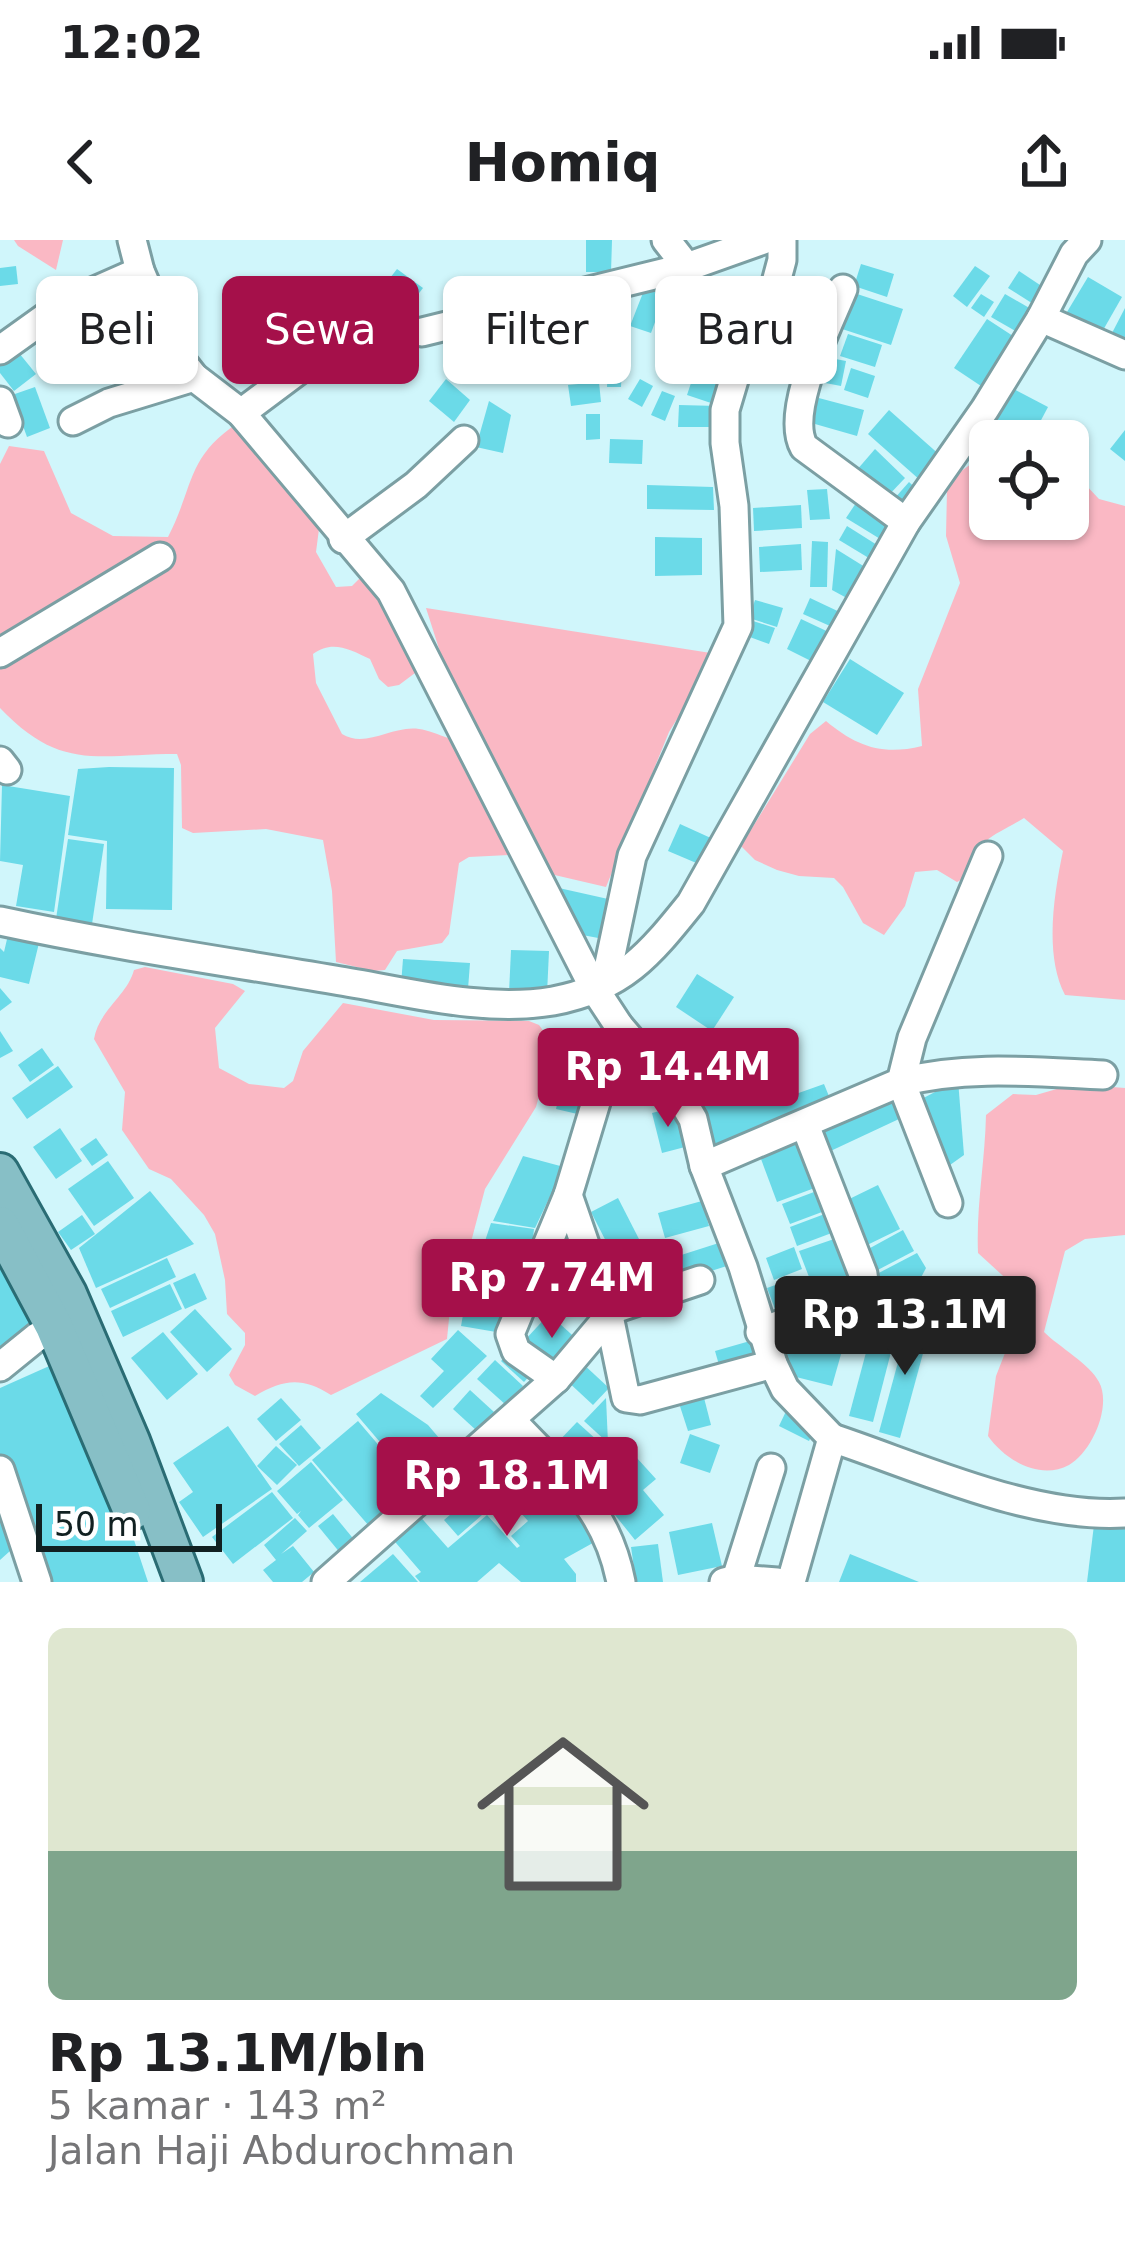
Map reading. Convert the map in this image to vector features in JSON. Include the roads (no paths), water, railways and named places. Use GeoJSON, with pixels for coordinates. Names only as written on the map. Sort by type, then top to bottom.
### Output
{"type":"FeatureCollection","features":[{"type":"Feature","properties":{"kind":"main road"},"geometry":{"type":"LineString","coordinates":[[0,1172],[65,1322],[158,1582]]}},
{"type":"Feature","properties":{"kind":"main road"},"geometry":{"type":"LineString","coordinates":[[0,1225],[65,1322],[131,1441],[184,1582]]}},
{"type":"Feature","properties":{"kind":"street"},"geometry":{"type":"LineString","coordinates":[[131,240],[142,276]]}},
{"type":"Feature","properties":{"kind":"street"},"geometry":{"type":"LineString","coordinates":[[666,240],[687,267]]}},
{"type":"Feature","properties":{"kind":"street"},"geometry":{"type":"LineString","coordinates":[[422,332],[687,267],[763,240]]}},
{"type":"Feature","properties":{"kind":"street"},"geometry":{"type":"LineString","coordinates":[[599,986],[632,856],[738,626],[725,410],[739,363],[774,290],[782,240]]}},
{"type":"Feature","properties":{"kind":"street"},"geometry":{"type":"LineString","coordinates":[[0,921],[99,942],[476,1003],[556,1000],[599,986],[647,958],[692,903],[907,522],[1041,318],[1072,245]]}},
{"type":"Feature","properties":{"kind":"street"},"geometry":{"type":"LineString","coordinates":[[3,341],[63,304],[140,272]]}},
{"type":"Feature","properties":{"kind":"street"},"geometry":{"type":"LineString","coordinates":[[843,289],[811,370],[797,422],[798,436],[804,447],[907,522]]}},
{"type":"Feature","properties":{"kind":"street"},"geometry":{"type":"LineString","coordinates":[[1041,318],[1125,355]]}},
{"type":"Feature","properties":{"kind":"street"},"geometry":{"type":"LineString","coordinates":[[198,379],[241,412],[391,591],[619,1026],[680,1096],[693,1119],[704,1166],[743,1267],[760,1332],[785,1389],[832,1438],[1045,1510],[1087,1516],[1125,1513]]}},
{"type":"Feature","properties":{"kind":"street"},"geometry":{"type":"LineString","coordinates":[[73,421],[169,384]]}},
{"type":"Feature","properties":{"kind":"street"},"geometry":{"type":"LineString","coordinates":[[241,412],[280,384]]}},
{"type":"Feature","properties":{"kind":"street"},"geometry":{"type":"LineString","coordinates":[[344,539],[464,440]]}},
{"type":"Feature","properties":{"kind":"street"},"geometry":{"type":"LineString","coordinates":[[0,652],[160,557]]}},
{"type":"Feature","properties":{"kind":"street"},"geometry":{"type":"LineString","coordinates":[[948,1203],[901,1082],[912,1038],[988,856]]}},
{"type":"Feature","properties":{"kind":"street"},"geometry":{"type":"LineString","coordinates":[[556,1379],[516,1351],[510,1334],[568,1195],[619,1026]]}},
{"type":"Feature","properties":{"kind":"street"},"geometry":{"type":"LineString","coordinates":[[704,1166],[901,1082],[934,1073],[986,1070],[1103,1075]]}},
{"type":"Feature","properties":{"kind":"street"},"geometry":{"type":"LineString","coordinates":[[760,1332],[856,1296],[865,1288],[805,1126]]}},
{"type":"Feature","properties":{"kind":"street"},"geometry":{"type":"LineString","coordinates":[[568,1195],[608,1314],[629,1400],[773,1364]]}},
{"type":"Feature","properties":{"kind":"street"},"geometry":{"type":"LineString","coordinates":[[326,1582],[556,1379],[608,1314],[700,1280]]}},
{"type":"Feature","properties":{"kind":"street"},"geometry":{"type":"LineString","coordinates":[[0,1367],[65,1322]]}},
{"type":"Feature","properties":{"kind":"street"},"geometry":{"type":"LineString","coordinates":[[511,1420],[597,1511],[614,1548],[621,1582]]}},
{"type":"Feature","properties":{"kind":"street"},"geometry":{"type":"LineString","coordinates":[[790,1582],[832,1438]]}},
{"type":"Feature","properties":{"kind":"street"},"geometry":{"type":"LineString","coordinates":[[771,1468],[730,1580],[777,1582]]}},
{"type":"Feature","properties":{"kind":"street"},"geometry":{"type":"LineString","coordinates":[[3,1489],[37,1582]]}}]}
